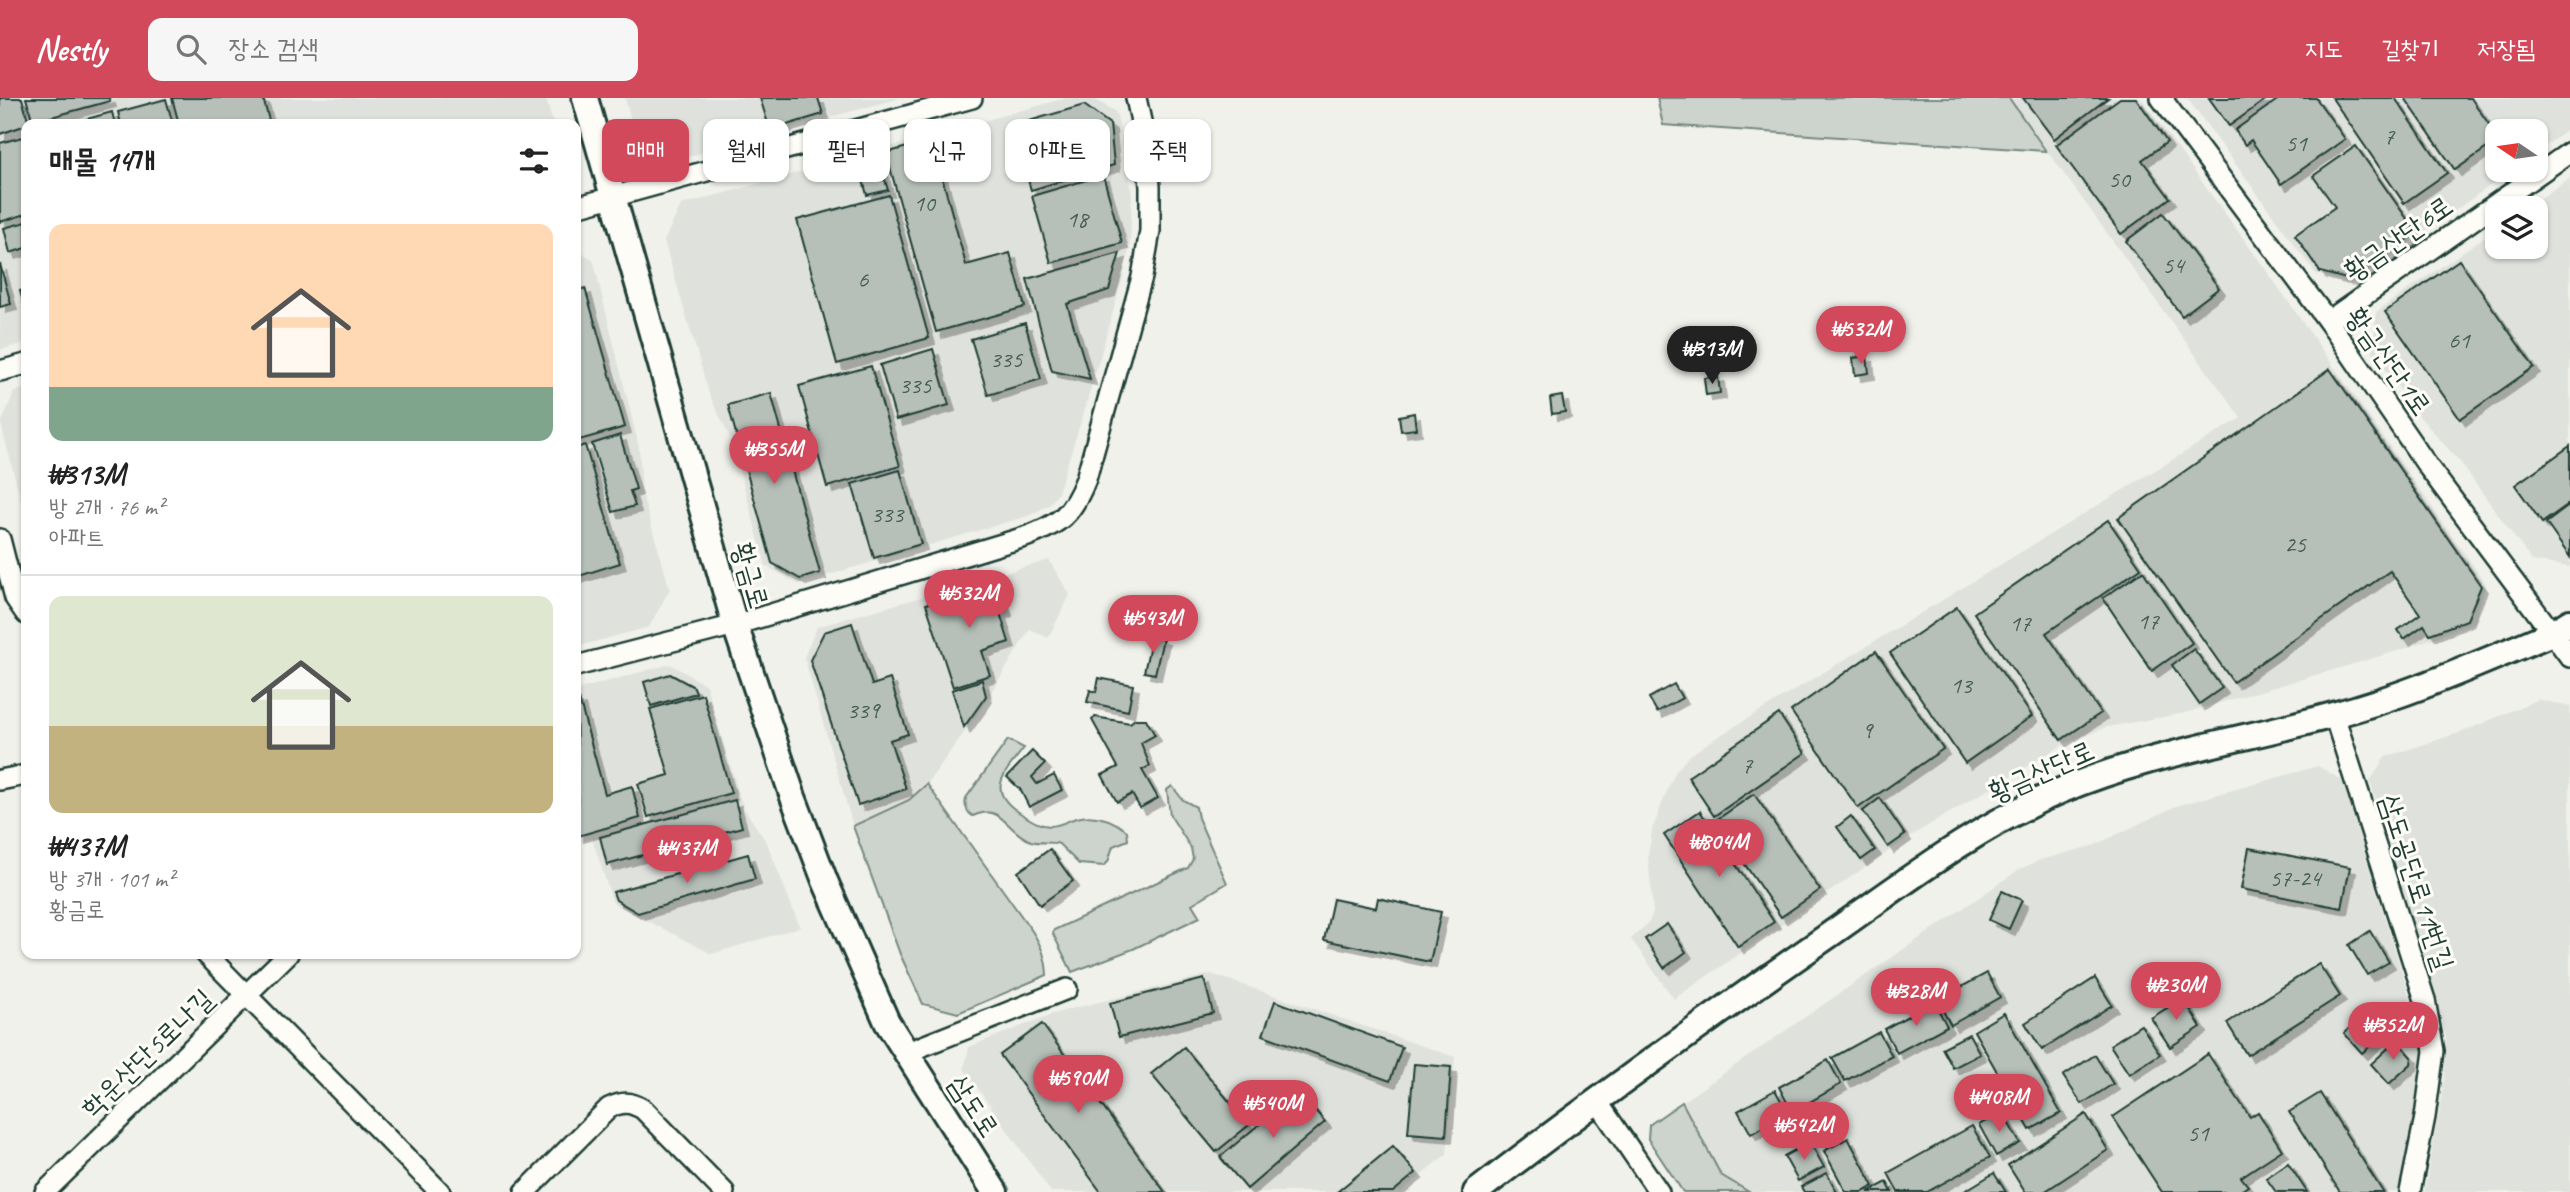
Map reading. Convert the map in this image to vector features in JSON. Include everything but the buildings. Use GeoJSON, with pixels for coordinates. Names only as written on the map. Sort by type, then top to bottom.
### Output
{"type":"FeatureCollection","features":[{"type":"Feature","properties":{"kind":"street","name":"황금로"},"geometry":{"type":"LineString","coordinates":[[585,98],[735,625],[793,797],[825,881],[887,1021],[905,1053]]}},
{"type":"Feature","properties":{"kind":"street"},"geometry":{"type":"LineString","coordinates":[[581,206],[972,98]]}},
{"type":"Feature","properties":{"kind":"street"},"geometry":{"type":"LineString","coordinates":[[581,665],[735,625],[1025,537],[1058,523],[1071,511],[1086,478],[1148,249],[1150,187],[1147,149],[1136,98]]}},
{"type":"Feature","properties":{"kind":"street","name":"황금산단1로"},"geometry":{"type":"LineString","coordinates":[[2161,98],[2328,321],[2429,468],[2561,628],[2570,657]]}},
{"type":"Feature","properties":{"kind":"street","name":"황금산단6로"},"geometry":{"type":"LineString","coordinates":[[2328,321],[2570,152]]}},
{"type":"Feature","properties":{"kind":"street"},"geometry":{"type":"LineString","coordinates":[[0,371],[21,365]]}},
{"type":"Feature","properties":{"kind":"street"},"geometry":{"type":"LineString","coordinates":[[0,539],[15,598],[21,607]]}},
{"type":"Feature","properties":{"kind":"street","name":"황금산단로"},"geometry":{"type":"LineString","coordinates":[[1476,1192],[1790,962],[1992,824],[2059,792],[2116,770],[2334,715],[2416,691],[2561,628]]}},
{"type":"Feature","properties":{"kind":"street","name":"삼도공단로11번길"},"geometry":{"type":"LineString","coordinates":[[2334,715],[2425,1000],[2433,1037],[2434,1051],[2425,1117],[2410,1192]]}},
{"type":"Feature","properties":{"kind":"street"},"geometry":{"type":"LineString","coordinates":[[0,780],[21,776]]}},
{"type":"Feature","properties":{"kind":"street"},"geometry":{"type":"LineString","coordinates":[[211,959],[440,1192]]}},
{"type":"Feature","properties":{"kind":"street","name":"학운산단5로나길"},"geometry":{"type":"LineString","coordinates":[[45,1192],[283,959]]}},
{"type":"Feature","properties":{"kind":"street"},"geometry":{"type":"LineString","coordinates":[[905,1053],[1067,989]]}},
{"type":"Feature","properties":{"kind":"street","name":"삼도로"},"geometry":{"type":"LineString","coordinates":[[905,1053],[995,1192]]}},
{"type":"Feature","properties":{"kind":"street"},"geometry":{"type":"LineString","coordinates":[[1597,1101],[1659,1192]]}},
{"type":"Feature","properties":{"kind":"street"},"geometry":{"type":"LineString","coordinates":[[525,1192],[609,1108],[631,1102],[643,1109],[724,1192]]}},
{"type":"Feature","properties":{"kind":"shaded area"},"geometry":{"type":"Polygon","coordinates":[[[0,98],[546,98],[552,119],[21,119],[21,344],[0,350],[0,98]]]}},
{"type":"Feature","properties":{"kind":"shaded area"},"geometry":{"type":"Polygon","coordinates":[[[625,98],[900,98],[824,119],[803,119],[803,125],[789,129],[789,119],[703,119],[703,153],[689,157],[689,119],[631,119],[625,98]]]}},
{"type":"Feature","properties":{"kind":"shaded area"},"geometry":{"type":"Polygon","coordinates":[[[1066,98],[1093,98],[1116,112],[1124,146],[1124,182],[1130,182],[1130,245],[1123,277],[1057,495],[1049,505],[1028,516],[798,584],[766,566],[731,440],[709,394],[664,241],[681,205],[764,182],[789,182],[789,175],[803,171],[803,182],[890,182],[890,147],[904,143],[904,182],[991,182],[990,119],[1066,98]]]}},
{"type":"Feature","properties":{"kind":"shaded area"},"geometry":{"type":"Polygon","coordinates":[[[1657,98],[2009,98],[2046,151],[1663,125],[1657,98]]]}},
{"type":"Feature","properties":{"kind":"shaded area"},"geometry":{"type":"Polygon","coordinates":[[[2009,98],[2141,98],[2269,274],[2486,584],[2475,622],[2404,649],[2340,668],[2185,713],[2107,727],[2066,743],[1906,839],[1674,999],[1631,939],[1649,922],[1653,912],[1648,856],[1652,830],[1676,771],[1688,757],[2241,418],[2009,98]]]}},
{"type":"Feature","properties":{"kind":"shaded area"},"geometry":{"type":"Polygon","coordinates":[[[2187,98],[2570,98],[2570,128],[2548,144],[2548,119],[2485,119],[2485,182],[2495,182],[2352,284],[2316,274],[2187,98]]]}},
{"type":"Feature","properties":{"kind":"shaded area"},"geometry":{"type":"Polygon","coordinates":[[[2570,178],[2569,567],[2532,561],[2459,461],[2418,415],[2373,352],[2376,312],[2485,236],[2485,259],[2548,259],[2548,196],[2544,196],[2570,178]]]}},
{"type":"Feature","properties":{"kind":"shaded area"},"geometry":{"type":"Polygon","coordinates":[[[581,253],[593,259],[639,447],[642,494],[670,589],[649,627],[581,646],[581,253]]]}},
{"type":"Feature","properties":{"kind":"shaded area"},"geometry":{"type":"Polygon","coordinates":[[[21,390],[21,502],[1,424],[14,392],[21,390]]]}},
{"type":"Feature","properties":{"kind":"shaded area"},"geometry":{"type":"Polygon","coordinates":[[[1049,560],[1070,595],[1048,638],[1030,629],[981,709],[927,784],[909,800],[853,826],[804,657],[817,627],[1049,560]]]}},
{"type":"Feature","properties":{"kind":"shaded area"},"geometry":{"type":"Polygon","coordinates":[[[670,664],[706,685],[743,807],[767,843],[800,927],[712,954],[613,903],[592,838],[581,841],[581,689],[670,664]]]}},
{"type":"Feature","properties":{"kind":"shaded area"},"geometry":{"type":"Polygon","coordinates":[[[2538,699],[2570,707],[2570,1192],[2424,1192],[2445,1073],[2446,1036],[2370,781],[2385,757],[2465,731],[2538,699]]]}},
{"type":"Feature","properties":{"kind":"shaded area"},"geometry":{"type":"Polygon","coordinates":[[[1008,740],[1024,748],[1001,782],[1003,797],[1009,805],[1046,826],[1076,818],[1097,817],[1110,820],[1127,831],[1128,840],[1113,846],[1104,866],[1079,864],[1059,844],[1031,841],[998,815],[983,813],[973,816],[969,813],[966,798],[1008,740]]]}},
{"type":"Feature","properties":{"kind":"shaded area"},"geometry":{"type":"Polygon","coordinates":[[[2318,766],[2342,780],[2423,1040],[2423,1062],[2417,1100],[2398,1192],[1749,1192],[1721,1175],[1682,1102],[2020,869],[2040,860],[2095,845],[2176,806],[2318,766]]]}},
{"type":"Feature","properties":{"kind":"shaded area"},"geometry":{"type":"Polygon","coordinates":[[[927,784],[1032,931],[1043,952],[1047,975],[958,1013],[923,1004],[900,954],[853,826],[909,800],[927,784]]]}},
{"type":"Feature","properties":{"kind":"shaded area"},"geometry":{"type":"Polygon","coordinates":[[[1172,786],[1183,800],[1196,807],[1198,818],[1227,883],[1192,904],[1200,917],[1133,949],[1072,972],[1053,934],[1054,930],[1188,868],[1193,859],[1191,848],[1170,815],[1167,790],[1172,786]]]}},
{"type":"Feature","properties":{"kind":"shaded area"},"geometry":{"type":"Polygon","coordinates":[[[1211,974],[1455,1057],[1447,1154],[1401,1192],[1051,1192],[964,1069],[969,1047],[1055,1013],[1211,974]]]}},
{"type":"Feature","properties":{"kind":"shaded area"},"geometry":{"type":"Polygon","coordinates":[[[1682,1102],[1721,1175],[1749,1192],[1683,1192],[1648,1139],[1649,1125],[1682,1102]]]}}]}
